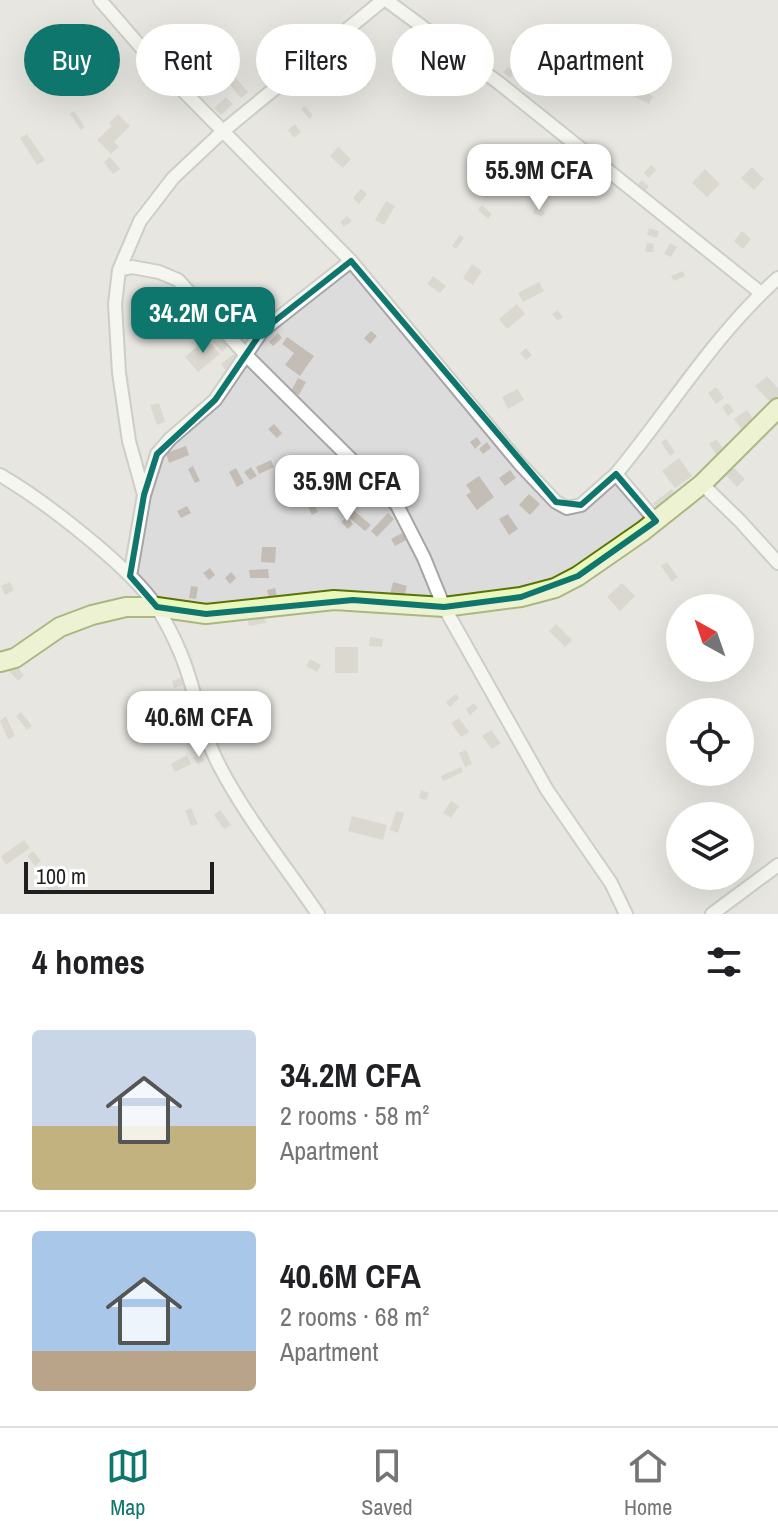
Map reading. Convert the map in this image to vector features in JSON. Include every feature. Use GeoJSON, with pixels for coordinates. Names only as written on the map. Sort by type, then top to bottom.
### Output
{"type":"FeatureCollection","features":[{"type":"Feature","properties":{"kind":"main road"},"geometry":{"type":"LineString","coordinates":[[0,662],[15,658],[60,627],[126,607],[157,607],[206,614],[334,600],[444,607],[521,597],[555,588],[578,576],[656,521],[702,484],[778,408]]}},
{"type":"Feature","properties":{"kind":"street"},"geometry":{"type":"LineString","coordinates":[[100,0],[146,53],[351,261],[510,452],[556,502],[567,508],[581,505],[616,474],[699,364],[778,278]]}},
{"type":"Feature","properties":{"kind":"street"},"geometry":{"type":"LineString","coordinates":[[144,495],[129,441],[119,373],[115,304],[119,270],[140,221],[173,178],[223,131],[385,0],[499,83],[761,293]]}},
{"type":"Feature","properties":{"kind":"street"},"geometry":{"type":"LineString","coordinates":[[130,576],[144,495],[157,454],[215,400],[262,331],[351,261]]}},
{"type":"Feature","properties":{"kind":"street"},"geometry":{"type":"LineString","coordinates":[[119,270],[132,267],[159,272],[178,280],[247,356],[397,505],[444,607],[547,790],[611,883],[626,914]]}},
{"type":"Feature","properties":{"kind":"street"},"geometry":{"type":"LineString","coordinates":[[616,474],[656,521]]}},
{"type":"Feature","properties":{"kind":"street"},"geometry":{"type":"LineString","coordinates":[[0,475],[28,492],[130,576],[157,607],[181,653],[199,716],[219,766],[318,914]]}},
{"type":"Feature","properties":{"kind":"street"},"geometry":{"type":"LineString","coordinates":[[702,484],[778,563]]}},
{"type":"Feature","properties":{"kind":"street"},"geometry":{"type":"LineString","coordinates":[[712,914],[778,865]]}},
{"type":"Feature","properties":{"kind":"highlighted area"},"geometry":{"type":"Polygon","coordinates":[[[351,261],[556,502],[581,505],[616,474],[656,521],[578,576],[521,597],[444,607],[353,600],[206,614],[157,607],[130,576],[144,495],[157,454],[215,400],[262,331],[351,261]]]}},
{"type":"Feature","properties":{"kind":"shaded area"},"geometry":{"type":"Polygon","coordinates":[[[0,0],[778,0],[778,914],[0,914],[0,0]]]}},
{"type":"Feature","properties":{"kind":"building"},"geometry":{"type":"Polygon","coordinates":[[[508,67],[510,78],[503,72],[508,67]]]}},
{"type":"Feature","properties":{"kind":"building"},"geometry":{"type":"Polygon","coordinates":[[[240,83],[248,92],[241,98],[239,96],[240,83]]]}},
{"type":"Feature","properties":{"kind":"building"},"geometry":{"type":"Polygon","coordinates":[[[633,96],[653,96],[649,104],[633,96]]]}},
{"type":"Feature","properties":{"kind":"building"},"geometry":{"type":"Polygon","coordinates":[[[226,97],[233,104],[221,115],[214,108],[226,97]]]}},
{"type":"Feature","properties":{"kind":"building"},"geometry":{"type":"Polygon","coordinates":[[[305,106],[313,115],[309,119],[301,109],[305,106]]]}},
{"type":"Feature","properties":{"kind":"building"},"geometry":{"type":"Polygon","coordinates":[[[74,111],[85,127],[81,130],[70,114],[74,111]]]}},
{"type":"Feature","properties":{"kind":"building"},"geometry":{"type":"Polygon","coordinates":[[[118,114],[130,126],[114,142],[119,147],[111,154],[97,140],[112,126],[109,123],[118,114]]]}},
{"type":"Feature","properties":{"kind":"building"},"geometry":{"type":"Polygon","coordinates":[[[295,124],[301,132],[294,138],[288,130],[295,124]]]}},
{"type":"Feature","properties":{"kind":"building"},"geometry":{"type":"Polygon","coordinates":[[[27,134],[45,160],[37,165],[20,138],[27,134]]]}},
{"type":"Feature","properties":{"kind":"building"},"geometry":{"type":"Polygon","coordinates":[[[338,147],[351,159],[343,168],[330,156],[338,147]]]}},
{"type":"Feature","properties":{"kind":"building"},"geometry":{"type":"Polygon","coordinates":[[[110,157],[120,169],[113,174],[104,162],[110,157]]]}},
{"type":"Feature","properties":{"kind":"building"},"geometry":{"type":"Polygon","coordinates":[[[651,165],[656,170],[649,178],[644,173],[651,165]]]}},
{"type":"Feature","properties":{"kind":"building"},"geometry":{"type":"Polygon","coordinates":[[[752,167],[764,179],[754,190],[741,178],[752,167]]]}},
{"type":"Feature","properties":{"kind":"building"},"geometry":{"type":"Polygon","coordinates":[[[705,169],[720,184],[707,197],[692,183],[705,169]]]}},
{"type":"Feature","properties":{"kind":"building"},"geometry":{"type":"Polygon","coordinates":[[[583,178],[590,184],[585,189],[578,183],[583,178]]]}},
{"type":"Feature","properties":{"kind":"building"},"geometry":{"type":"Polygon","coordinates":[[[642,180],[649,187],[641,195],[634,188],[642,180]]]}},
{"type":"Feature","properties":{"kind":"building"},"geometry":{"type":"Polygon","coordinates":[[[361,189],[367,194],[359,204],[353,198],[361,189]]]}},
{"type":"Feature","properties":{"kind":"building"},"geometry":{"type":"Polygon","coordinates":[[[386,201],[395,206],[384,225],[375,220],[386,201]]]}},
{"type":"Feature","properties":{"kind":"building"},"geometry":{"type":"Polygon","coordinates":[[[482,205],[492,214],[488,219],[478,210],[482,205]]]}},
{"type":"Feature","properties":{"kind":"building"},"geometry":{"type":"Polygon","coordinates":[[[536,207],[545,212],[542,217],[533,213],[536,207]]]}},
{"type":"Feature","properties":{"kind":"building"},"geometry":{"type":"Polygon","coordinates":[[[347,216],[352,221],[344,227],[340,222],[347,216]]]}},
{"type":"Feature","properties":{"kind":"building"},"geometry":{"type":"Polygon","coordinates":[[[649,228],[659,231],[657,238],[647,235],[649,228]]]}},
{"type":"Feature","properties":{"kind":"building"},"geometry":{"type":"Polygon","coordinates":[[[742,231],[751,239],[743,249],[734,241],[742,231]]]}},
{"type":"Feature","properties":{"kind":"building"},"geometry":{"type":"Polygon","coordinates":[[[460,235],[464,238],[456,249],[452,246],[460,235]]]}},
{"type":"Feature","properties":{"kind":"building"},"geometry":{"type":"Polygon","coordinates":[[[647,243],[654,244],[653,252],[645,252],[647,243]]]}},
{"type":"Feature","properties":{"kind":"building"},"geometry":{"type":"Polygon","coordinates":[[[670,243],[677,247],[671,257],[664,254],[670,243]]]}},
{"type":"Feature","properties":{"kind":"building"},"geometry":{"type":"Polygon","coordinates":[[[472,264],[482,271],[473,285],[463,278],[472,264]]]}},
{"type":"Feature","properties":{"kind":"building"},"geometry":{"type":"Polygon","coordinates":[[[683,271],[685,276],[674,281],[671,276],[683,271]]]}},
{"type":"Feature","properties":{"kind":"building"},"geometry":{"type":"Polygon","coordinates":[[[433,276],[446,286],[440,293],[427,284],[433,276]]]}},
{"type":"Feature","properties":{"kind":"building"},"geometry":{"type":"Polygon","coordinates":[[[539,282],[544,291],[523,302],[518,293],[539,282]]]}},
{"type":"Feature","properties":{"kind":"building"},"geometry":{"type":"Polygon","coordinates":[[[517,304],[525,314],[507,329],[499,319],[517,304]]]}},
{"type":"Feature","properties":{"kind":"building"},"geometry":{"type":"Polygon","coordinates":[[[557,310],[563,317],[558,321],[552,314],[557,310]]]}},
{"type":"Feature","properties":{"kind":"building"},"geometry":{"type":"Polygon","coordinates":[[[214,326],[230,344],[222,352],[205,333],[214,326]]]}},
{"type":"Feature","properties":{"kind":"building"},"geometry":{"type":"Polygon","coordinates":[[[371,331],[377,336],[370,344],[364,338],[371,331]]]}},
{"type":"Feature","properties":{"kind":"building"},"geometry":{"type":"Polygon","coordinates":[[[278,333],[282,338],[273,346],[269,342],[278,333]]]}},
{"type":"Feature","properties":{"kind":"building"},"geometry":{"type":"Polygon","coordinates":[[[287,337],[314,356],[300,376],[285,365],[294,353],[282,344],[287,337]]]}},
{"type":"Feature","properties":{"kind":"building"},"geometry":{"type":"Polygon","coordinates":[[[207,338],[220,354],[198,372],[185,357],[207,338]]]}},
{"type":"Feature","properties":{"kind":"building"},"geometry":{"type":"Polygon","coordinates":[[[526,348],[532,355],[526,360],[520,353],[526,348]]]}},
{"type":"Feature","properties":{"kind":"building"},"geometry":{"type":"Polygon","coordinates":[[[234,354],[239,361],[226,371],[221,364],[234,354]]]}},
{"type":"Feature","properties":{"kind":"building"},"geometry":{"type":"Polygon","coordinates":[[[767,376],[778,388],[778,399],[772,404],[755,386],[767,376]]]}},
{"type":"Feature","properties":{"kind":"building"},"geometry":{"type":"Polygon","coordinates":[[[298,378],[306,382],[299,395],[291,391],[298,378]]]}},
{"type":"Feature","properties":{"kind":"building"},"geometry":{"type":"Polygon","coordinates":[[[716,387],[724,398],[716,404],[708,393],[716,387]]]}},
{"type":"Feature","properties":{"kind":"building"},"geometry":{"type":"Polygon","coordinates":[[[518,389],[524,400],[508,409],[502,397],[518,389]]]}},
{"type":"Feature","properties":{"kind":"building"},"geometry":{"type":"Polygon","coordinates":[[[159,403],[165,422],[157,425],[150,405],[159,403]]]}},
{"type":"Feature","properties":{"kind":"building"},"geometry":{"type":"Polygon","coordinates":[[[728,403],[734,411],[728,416],[722,407],[728,403]]]}},
{"type":"Feature","properties":{"kind":"building"},"geometry":{"type":"Polygon","coordinates":[[[747,410],[755,421],[743,431],[734,419],[747,410]]]}},
{"type":"Feature","properties":{"kind":"building"},"geometry":{"type":"Polygon","coordinates":[[[274,424],[282,433],[277,438],[268,429],[274,424]]]}},
{"type":"Feature","properties":{"kind":"building"},"geometry":{"type":"Polygon","coordinates":[[[477,437],[481,443],[475,449],[470,442],[477,437]]]}},
{"type":"Feature","properties":{"kind":"building"},"geometry":{"type":"Polygon","coordinates":[[[666,439],[675,452],[670,456],[661,442],[666,439]]]}},
{"type":"Feature","properties":{"kind":"building"},"geometry":{"type":"Polygon","coordinates":[[[716,439],[725,451],[718,457],[709,444],[716,439]]]}},
{"type":"Feature","properties":{"kind":"building"},"geometry":{"type":"Polygon","coordinates":[[[487,442],[491,448],[483,454],[479,449],[487,442]]]}},
{"type":"Feature","properties":{"kind":"building"},"geometry":{"type":"Polygon","coordinates":[[[186,446],[189,455],[169,463],[166,453],[186,446]]]}},
{"type":"Feature","properties":{"kind":"building"},"geometry":{"type":"Polygon","coordinates":[[[679,458],[692,476],[675,488],[662,471],[679,458]]]}},
{"type":"Feature","properties":{"kind":"building"},"geometry":{"type":"Polygon","coordinates":[[[271,460],[274,467],[259,474],[256,467],[271,460]]]}},
{"type":"Feature","properties":{"kind":"building"},"geometry":{"type":"Polygon","coordinates":[[[193,466],[200,481],[195,483],[188,469],[193,466]]]}},
{"type":"Feature","properties":{"kind":"building"},"geometry":{"type":"Polygon","coordinates":[[[732,466],[745,479],[737,487],[724,473],[732,466]]]}},
{"type":"Feature","properties":{"kind":"building"},"geometry":{"type":"Polygon","coordinates":[[[251,467],[257,476],[250,480],[244,472],[251,467]]]}},
{"type":"Feature","properties":{"kind":"building"},"geometry":{"type":"Polygon","coordinates":[[[236,468],[244,483],[237,487],[229,472],[236,468]]]}},
{"type":"Feature","properties":{"kind":"building"},"geometry":{"type":"Polygon","coordinates":[[[510,470],[516,478],[505,486],[499,478],[510,470]]]}},
{"type":"Feature","properties":{"kind":"building"},"geometry":{"type":"Polygon","coordinates":[[[479,476],[494,497],[477,510],[466,495],[471,492],[466,485],[479,476]]]}},
{"type":"Feature","properties":{"kind":"building"},"geometry":{"type":"Polygon","coordinates":[[[299,481],[305,496],[297,500],[291,484],[299,481]]]}},
{"type":"Feature","properties":{"kind":"building"},"geometry":{"type":"Polygon","coordinates":[[[322,484],[327,491],[312,501],[318,512],[312,515],[305,500],[322,484]]]}},
{"type":"Feature","properties":{"kind":"building"},"geometry":{"type":"Polygon","coordinates":[[[672,489],[677,496],[658,510],[653,503],[672,489]]]}},
{"type":"Feature","properties":{"kind":"building"},"geometry":{"type":"Polygon","coordinates":[[[529,494],[540,504],[530,515],[519,505],[529,494]]]}},
{"type":"Feature","properties":{"kind":"building"},"geometry":{"type":"Polygon","coordinates":[[[187,506],[191,513],[181,518],[177,511],[187,506]]]}},
{"type":"Feature","properties":{"kind":"building"},"geometry":{"type":"Polygon","coordinates":[[[352,509],[371,525],[365,531],[346,515],[352,509]]]}},
{"type":"Feature","properties":{"kind":"building"},"geometry":{"type":"Polygon","coordinates":[[[388,513],[394,519],[377,537],[371,531],[388,513]]]}},
{"type":"Feature","properties":{"kind":"building"},"geometry":{"type":"Polygon","coordinates":[[[508,514],[518,529],[509,535],[499,519],[508,514]]]}},
{"type":"Feature","properties":{"kind":"building"},"geometry":{"type":"Polygon","coordinates":[[[347,517],[353,524],[348,529],[341,522],[347,517]]]}},
{"type":"Feature","properties":{"kind":"building"},"geometry":{"type":"Polygon","coordinates":[[[404,532],[408,539],[395,546],[391,539],[404,532]]]}},
{"type":"Feature","properties":{"kind":"building"},"geometry":{"type":"Polygon","coordinates":[[[262,547],[276,547],[275,563],[261,562],[262,547]]]}},
{"type":"Feature","properties":{"kind":"building"},"geometry":{"type":"Polygon","coordinates":[[[667,562],[678,577],[672,582],[661,566],[667,562]]]}},
{"type":"Feature","properties":{"kind":"building"},"geometry":{"type":"Polygon","coordinates":[[[210,568],[215,575],[209,580],[203,573],[210,568]]]}},
{"type":"Feature","properties":{"kind":"building"},"geometry":{"type":"Polygon","coordinates":[[[268,569],[269,578],[250,578],[249,570],[268,569]]]}},
{"type":"Feature","properties":{"kind":"building"},"geometry":{"type":"Polygon","coordinates":[[[231,572],[236,578],[230,584],[225,578],[231,572]]]}},
{"type":"Feature","properties":{"kind":"building"},"geometry":{"type":"Polygon","coordinates":[[[10,582],[14,590],[5,595],[1,586],[10,582]]]}},
{"type":"Feature","properties":{"kind":"building"},"geometry":{"type":"Polygon","coordinates":[[[393,582],[407,586],[404,597],[390,594],[393,582]]]}},
{"type":"Feature","properties":{"kind":"building"},"geometry":{"type":"Polygon","coordinates":[[[622,583],[635,596],[620,611],[607,597],[622,583]]]}},
{"type":"Feature","properties":{"kind":"building"},"geometry":{"type":"Polygon","coordinates":[[[191,586],[198,587],[196,599],[189,598],[191,586]]]}},
{"type":"Feature","properties":{"kind":"building"},"geometry":{"type":"Polygon","coordinates":[[[275,588],[277,596],[269,598],[267,590],[275,588]]]}},
{"type":"Feature","properties":{"kind":"building"},"geometry":{"type":"Polygon","coordinates":[[[264,614],[266,623],[249,626],[247,617],[264,614]]]}},
{"type":"Feature","properties":{"kind":"building"},"geometry":{"type":"Polygon","coordinates":[[[556,624],[572,640],[565,647],[549,631],[556,624]]]}},
{"type":"Feature","properties":{"kind":"building"},"geometry":{"type":"Polygon","coordinates":[[[370,637],[383,639],[382,647],[369,646],[370,637]]]}},
{"type":"Feature","properties":{"kind":"building"},"geometry":{"type":"Polygon","coordinates":[[[335,647],[358,647],[358,673],[335,673],[335,647]]]}},
{"type":"Feature","properties":{"kind":"building"},"geometry":{"type":"Polygon","coordinates":[[[310,659],[321,665],[317,672],[306,666],[310,659]]]}},
{"type":"Feature","properties":{"kind":"building"},"geometry":{"type":"Polygon","coordinates":[[[15,665],[24,675],[18,681],[9,671],[15,665]]]}},
{"type":"Feature","properties":{"kind":"building"},"geometry":{"type":"Polygon","coordinates":[[[186,676],[188,683],[174,688],[172,681],[186,676]]]}},
{"type":"Feature","properties":{"kind":"building"},"geometry":{"type":"Polygon","coordinates":[[[456,694],[459,698],[450,707],[446,702],[456,694]]]}},
{"type":"Feature","properties":{"kind":"building"},"geometry":{"type":"Polygon","coordinates":[[[474,703],[478,708],[470,715],[466,709],[474,703]]]}},
{"type":"Feature","properties":{"kind":"building"},"geometry":{"type":"Polygon","coordinates":[[[224,710],[229,722],[224,725],[218,713],[224,710]]]}},
{"type":"Feature","properties":{"kind":"building"},"geometry":{"type":"Polygon","coordinates":[[[21,712],[32,726],[27,730],[16,716],[21,712]]]}},
{"type":"Feature","properties":{"kind":"building"},"geometry":{"type":"Polygon","coordinates":[[[189,714],[192,722],[186,725],[182,717],[189,714]]]}},
{"type":"Feature","properties":{"kind":"building"},"geometry":{"type":"Polygon","coordinates":[[[159,715],[166,730],[159,733],[152,718],[159,715]]]}},
{"type":"Feature","properties":{"kind":"building"},"geometry":{"type":"Polygon","coordinates":[[[6,716],[15,736],[8,739],[0,721],[6,716]]]}},
{"type":"Feature","properties":{"kind":"building"},"geometry":{"type":"Polygon","coordinates":[[[459,718],[469,732],[461,737],[451,723],[459,718]]]}},
{"type":"Feature","properties":{"kind":"building"},"geometry":{"type":"Polygon","coordinates":[[[491,730],[501,743],[492,749],[482,736],[491,730]]]}},
{"type":"Feature","properties":{"kind":"building"},"geometry":{"type":"Polygon","coordinates":[[[194,736],[198,744],[192,748],[187,740],[194,736]]]}},
{"type":"Feature","properties":{"kind":"building"},"geometry":{"type":"Polygon","coordinates":[[[466,750],[472,764],[465,767],[459,753],[466,750]]]}},
{"type":"Feature","properties":{"kind":"building"},"geometry":{"type":"Polygon","coordinates":[[[199,753],[204,760],[198,764],[193,758],[199,753]]]}},
{"type":"Feature","properties":{"kind":"building"},"geometry":{"type":"Polygon","coordinates":[[[187,755],[191,764],[175,772],[171,764],[187,755]]]}},
{"type":"Feature","properties":{"kind":"building"},"geometry":{"type":"Polygon","coordinates":[[[461,767],[463,772],[443,781],[441,776],[461,767]]]}},
{"type":"Feature","properties":{"kind":"building"},"geometry":{"type":"Polygon","coordinates":[[[421,790],[429,793],[426,800],[419,798],[421,790]]]}},
{"type":"Feature","properties":{"kind":"building"},"geometry":{"type":"Polygon","coordinates":[[[451,801],[459,806],[451,818],[443,813],[451,801]]]}},
{"type":"Feature","properties":{"kind":"building"},"geometry":{"type":"Polygon","coordinates":[[[191,808],[198,824],[191,826],[185,811],[191,808]]]}},
{"type":"Feature","properties":{"kind":"building"},"geometry":{"type":"Polygon","coordinates":[[[220,810],[231,825],[224,829],[214,815],[220,810]]]}},
{"type":"Feature","properties":{"kind":"building"},"geometry":{"type":"Polygon","coordinates":[[[396,811],[404,813],[398,833],[390,830],[396,811]]]}},
{"type":"Feature","properties":{"kind":"building"},"geometry":{"type":"Polygon","coordinates":[[[352,816],[387,825],[383,840],[348,831],[352,816]]]}},
{"type":"Feature","properties":{"kind":"building"},"geometry":{"type":"Polygon","coordinates":[[[24,840],[30,848],[6,865],[1,856],[24,840]]]}},
{"type":"Feature","properties":{"kind":"building"},"geometry":{"type":"Polygon","coordinates":[[[33,851],[41,861],[35,866],[27,856],[33,851]]]}},
{"type":"Feature","properties":{"kind":"building"},"geometry":{"type":"Polygon","coordinates":[[[53,878],[61,888],[53,895],[44,885],[53,878]]]}}]}
